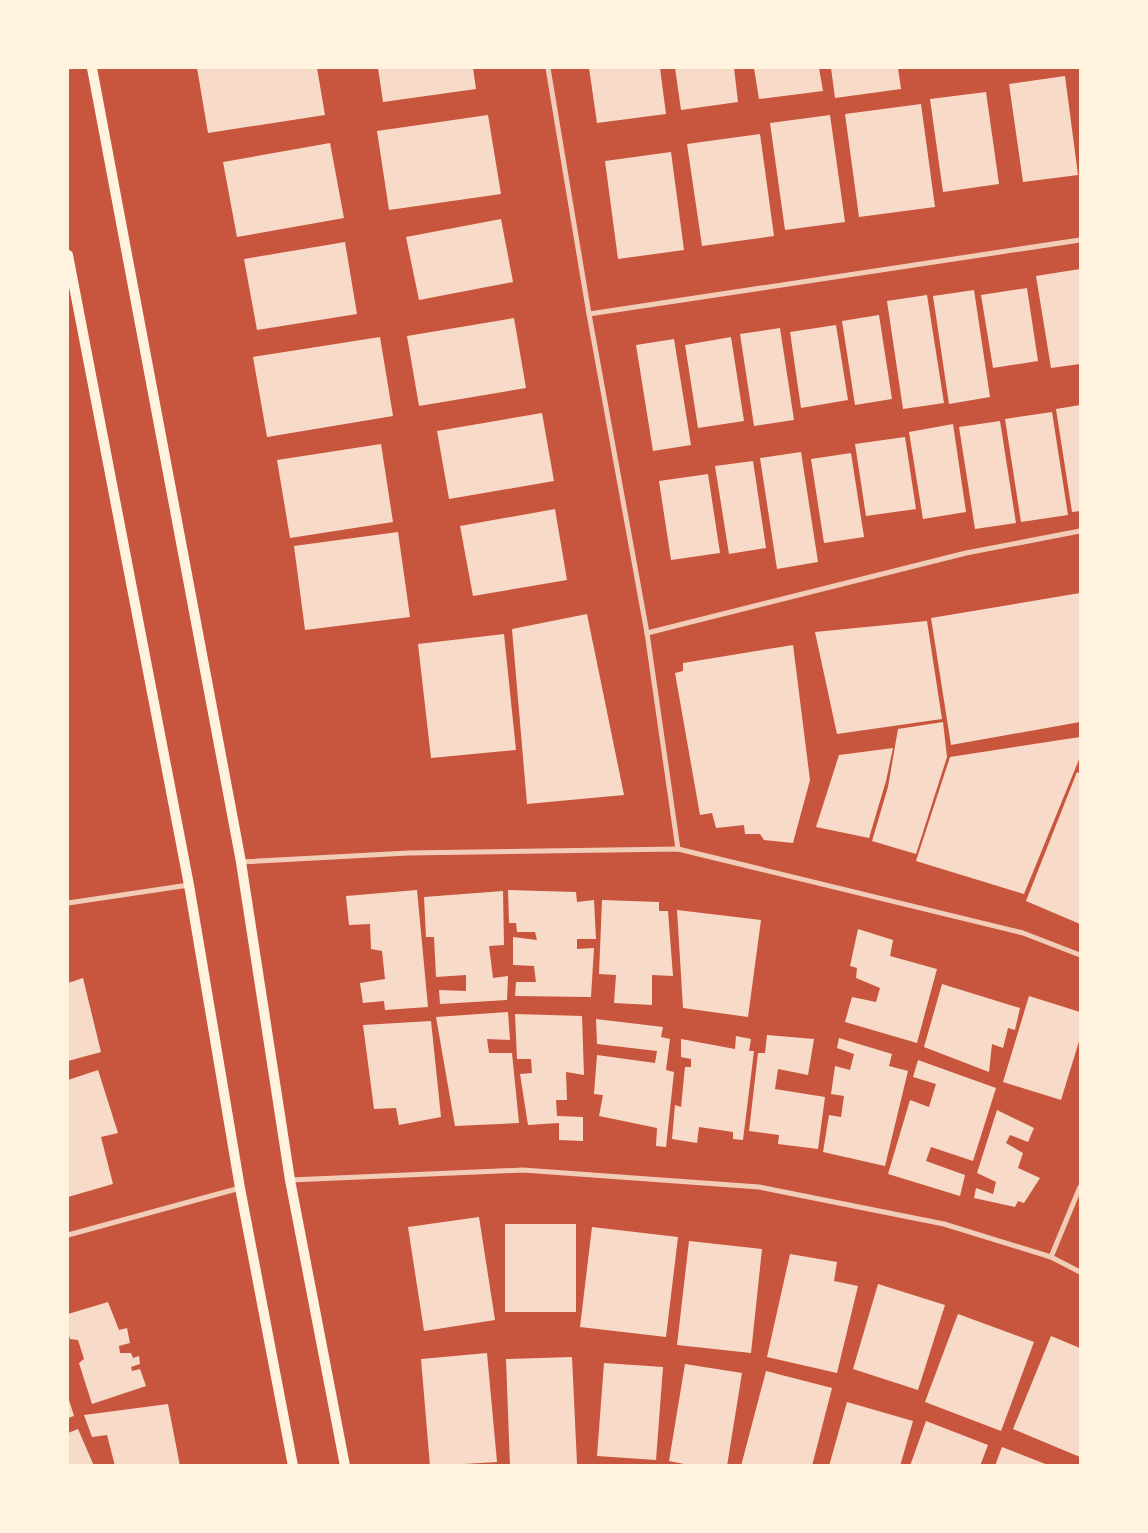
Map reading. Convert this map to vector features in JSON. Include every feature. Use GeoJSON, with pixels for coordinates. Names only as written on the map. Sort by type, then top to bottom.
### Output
{"type":"FeatureCollection","features":[{"type":"Feature","properties":{"kind":"main road"},"geometry":{"type":"LineString","coordinates":[[92,68],[241,862],[290,1180],[345,1466]]}},
{"type":"Feature","properties":{"kind":"main road"},"geometry":{"type":"LineString","coordinates":[[68,255],[189,885],[240,1188],[293,1466]]}},
{"type":"Feature","properties":{"kind":"street"},"geometry":{"type":"LineString","coordinates":[[548,68],[589,314],[647,633],[678,849]]}},
{"type":"Feature","properties":{"kind":"street"},"geometry":{"type":"LineString","coordinates":[[589,314],[1080,240]]}},
{"type":"Feature","properties":{"kind":"street"},"geometry":{"type":"LineString","coordinates":[[647,633],[966,554],[1080,531]]}},
{"type":"Feature","properties":{"kind":"street"},"geometry":{"type":"LineString","coordinates":[[241,862],[408,853],[678,849],[1024,933],[1080,955]]}},
{"type":"Feature","properties":{"kind":"street"},"geometry":{"type":"LineString","coordinates":[[68,903],[189,885]]}},
{"type":"Feature","properties":{"kind":"street"},"geometry":{"type":"LineString","coordinates":[[290,1180],[523,1170],[759,1187],[944,1224],[1051,1257],[1080,1272]]}},
{"type":"Feature","properties":{"kind":"street"},"geometry":{"type":"LineString","coordinates":[[1051,1257],[1080,1187]]}},
{"type":"Feature","properties":{"kind":"street"},"geometry":{"type":"LineString","coordinates":[[68,1235],[240,1188]]}},
{"type":"Feature","properties":{"kind":"building"},"geometry":{"type":"Polygon","coordinates":[[[197,68],[317,68],[325,115],[208,133],[197,68]]]}},
{"type":"Feature","properties":{"kind":"building"},"geometry":{"type":"Polygon","coordinates":[[[378,68],[473,68],[476,89],[383,102],[378,68]]]}},
{"type":"Feature","properties":{"kind":"building"},"geometry":{"type":"Polygon","coordinates":[[[589,68],[660,68],[666,114],[597,123],[589,68]]]}},
{"type":"Feature","properties":{"kind":"building"},"geometry":{"type":"Polygon","coordinates":[[[675,68],[734,68],[738,102],[681,110],[675,68]]]}},
{"type":"Feature","properties":{"kind":"building"},"geometry":{"type":"Polygon","coordinates":[[[754,68],[819,68],[823,91],[759,99],[754,68]]]}},
{"type":"Feature","properties":{"kind":"building"},"geometry":{"type":"Polygon","coordinates":[[[831,68],[898,68],[901,89],[835,98],[831,68]]]}},
{"type":"Feature","properties":{"kind":"building"},"geometry":{"type":"Polygon","coordinates":[[[1065,76],[1078,175],[1023,182],[1009,84],[1065,76]]]}},
{"type":"Feature","properties":{"kind":"building"},"geometry":{"type":"Polygon","coordinates":[[[986,92],[999,184],[943,192],[930,99],[986,92]]]}},
{"type":"Feature","properties":{"kind":"building"},"geometry":{"type":"Polygon","coordinates":[[[921,104],[935,207],[859,217],[845,114],[921,104]]]}},
{"type":"Feature","properties":{"kind":"building"},"geometry":{"type":"Polygon","coordinates":[[[488,115],[501,194],[389,210],[377,131],[488,115]]]}},
{"type":"Feature","properties":{"kind":"building"},"geometry":{"type":"Polygon","coordinates":[[[830,115],[845,222],[785,230],[770,123],[830,115]]]}},
{"type":"Feature","properties":{"kind":"building"},"geometry":{"type":"Polygon","coordinates":[[[760,134],[774,236],[702,246],[687,144],[760,134]]]}},
{"type":"Feature","properties":{"kind":"building"},"geometry":{"type":"Polygon","coordinates":[[[330,143],[344,218],[237,237],[223,162],[330,143]]]}},
{"type":"Feature","properties":{"kind":"building"},"geometry":{"type":"Polygon","coordinates":[[[671,152],[684,250],[618,259],[605,161],[671,152]]]}},
{"type":"Feature","properties":{"kind":"building"},"geometry":{"type":"Polygon","coordinates":[[[501,219],[513,282],[419,300],[406,237],[501,219]]]}},
{"type":"Feature","properties":{"kind":"building"},"geometry":{"type":"Polygon","coordinates":[[[345,242],[357,314],[257,330],[244,259],[345,242]]]}},
{"type":"Feature","properties":{"kind":"building"},"geometry":{"type":"Polygon","coordinates":[[[1080,269],[1080,364],[1051,368],[1036,276],[1080,269]]]}},
{"type":"Feature","properties":{"kind":"building"},"geometry":{"type":"Polygon","coordinates":[[[1027,288],[1038,361],[993,368],[981,295],[1027,288]]]}},
{"type":"Feature","properties":{"kind":"building"},"geometry":{"type":"Polygon","coordinates":[[[974,290],[990,397],[949,404],[933,296],[974,290]]]}},
{"type":"Feature","properties":{"kind":"building"},"geometry":{"type":"Polygon","coordinates":[[[927,295],[944,403],[903,409],[887,301],[927,295]]]}},
{"type":"Feature","properties":{"kind":"building"},"geometry":{"type":"Polygon","coordinates":[[[879,315],[892,399],[855,405],[842,321],[879,315]]]}},
{"type":"Feature","properties":{"kind":"building"},"geometry":{"type":"Polygon","coordinates":[[[514,318],[526,388],[419,406],[407,336],[514,318]]]}},
{"type":"Feature","properties":{"kind":"building"},"geometry":{"type":"Polygon","coordinates":[[[836,325],[848,400],[801,408],[790,332],[836,325]]]}},
{"type":"Feature","properties":{"kind":"building"},"geometry":{"type":"Polygon","coordinates":[[[780,328],[794,420],[754,426],[740,334],[780,328]]]}},
{"type":"Feature","properties":{"kind":"building"},"geometry":{"type":"Polygon","coordinates":[[[380,337],[393,416],[267,437],[253,357],[380,337]]]}},
{"type":"Feature","properties":{"kind":"building"},"geometry":{"type":"Polygon","coordinates":[[[731,337],[744,421],[698,428],[685,345],[731,337]]]}},
{"type":"Feature","properties":{"kind":"building"},"geometry":{"type":"Polygon","coordinates":[[[674,339],[691,445],[653,451],[636,345],[674,339]]]}},
{"type":"Feature","properties":{"kind":"building"},"geometry":{"type":"Polygon","coordinates":[[[1080,405],[1080,511],[1072,512],[1056,409],[1080,405]]]}},
{"type":"Feature","properties":{"kind":"building"},"geometry":{"type":"Polygon","coordinates":[[[1052,412],[1068,515],[1021,522],[1005,419],[1052,412]]]}},
{"type":"Feature","properties":{"kind":"building"},"geometry":{"type":"Polygon","coordinates":[[[542,413],[554,481],[449,499],[437,431],[542,413]]]}},
{"type":"Feature","properties":{"kind":"building"},"geometry":{"type":"Polygon","coordinates":[[[1000,421],[1016,523],[975,529],[959,427],[1000,421]]]}},
{"type":"Feature","properties":{"kind":"building"},"geometry":{"type":"Polygon","coordinates":[[[953,424],[966,512],[923,519],[909,432],[953,424]]]}},
{"type":"Feature","properties":{"kind":"building"},"geometry":{"type":"Polygon","coordinates":[[[905,437],[916,509],[866,516],[855,444],[905,437]]]}},
{"type":"Feature","properties":{"kind":"building"},"geometry":{"type":"Polygon","coordinates":[[[381,444],[393,522],[290,538],[277,460],[381,444]]]}},
{"type":"Feature","properties":{"kind":"building"},"geometry":{"type":"Polygon","coordinates":[[[801,452],[818,562],[777,569],[760,458],[801,452]]]}},
{"type":"Feature","properties":{"kind":"building"},"geometry":{"type":"Polygon","coordinates":[[[851,453],[864,537],[824,543],[811,459],[851,453]]]}},
{"type":"Feature","properties":{"kind":"building"},"geometry":{"type":"Polygon","coordinates":[[[753,461],[766,548],[729,554],[715,466],[753,461]]]}},
{"type":"Feature","properties":{"kind":"building"},"geometry":{"type":"Polygon","coordinates":[[[708,474],[720,553],[671,560],[659,481],[708,474]]]}},
{"type":"Feature","properties":{"kind":"building"},"geometry":{"type":"Polygon","coordinates":[[[555,509],[567,580],[473,596],[460,526],[555,509]]]}},
{"type":"Feature","properties":{"kind":"building"},"geometry":{"type":"Polygon","coordinates":[[[398,532],[410,617],[305,630],[294,546],[398,532]]]}},
{"type":"Feature","properties":{"kind":"building"},"geometry":{"type":"Polygon","coordinates":[[[1080,593],[1080,722],[951,745],[931,618],[1080,593]]]}},
{"type":"Feature","properties":{"kind":"building"},"geometry":{"type":"Polygon","coordinates":[[[587,614],[624,795],[527,804],[512,629],[587,614]]]}},
{"type":"Feature","properties":{"kind":"building"},"geometry":{"type":"Polygon","coordinates":[[[927,621],[942,719],[837,734],[815,632],[927,621]]]}},
{"type":"Feature","properties":{"kind":"building"},"geometry":{"type":"Polygon","coordinates":[[[504,634],[516,750],[431,758],[418,644],[504,634]]]}},
{"type":"Feature","properties":{"kind":"building"},"geometry":{"type":"Polygon","coordinates":[[[793,645],[810,780],[793,843],[764,840],[760,834],[745,834],[744,825],[716,828],[712,813],[700,815],[675,673],[683,671],[683,663],[793,645]]]}},
{"type":"Feature","properties":{"kind":"building"},"geometry":{"type":"Polygon","coordinates":[[[943,722],[947,757],[916,854],[872,841],[888,787],[898,729],[943,722]]]}},
{"type":"Feature","properties":{"kind":"building"},"geometry":{"type":"Polygon","coordinates":[[[1080,737],[1080,757],[1024,894],[916,861],[950,757],[1080,737]]]}},
{"type":"Feature","properties":{"kind":"building"},"geometry":{"type":"Polygon","coordinates":[[[893,748],[886,781],[869,838],[816,827],[839,755],[893,748]]]}},
{"type":"Feature","properties":{"kind":"building"},"geometry":{"type":"Polygon","coordinates":[[[1077,772],[1080,774],[1080,924],[1026,901],[1077,772]]]}},
{"type":"Feature","properties":{"kind":"building"},"geometry":{"type":"Polygon","coordinates":[[[417,890],[428,1007],[385,1010],[384,1001],[363,1003],[360,983],[385,979],[382,951],[371,949],[370,924],[349,925],[346,896],[417,890]]]}},
{"type":"Feature","properties":{"kind":"building"},"geometry":{"type":"Polygon","coordinates":[[[508,890],[576,892],[577,902],[594,900],[596,939],[577,939],[577,949],[594,948],[591,997],[515,996],[516,982],[536,982],[534,966],[513,965],[513,937],[537,940],[535,932],[517,932],[516,923],[509,923],[508,890]]]}},
{"type":"Feature","properties":{"kind":"building"},"geometry":{"type":"Polygon","coordinates":[[[503,891],[504,945],[489,946],[493,978],[508,976],[507,1000],[440,1004],[439,990],[466,991],[466,975],[436,977],[434,937],[426,937],[424,897],[503,891]]]}},
{"type":"Feature","properties":{"kind":"building"},"geometry":{"type":"Polygon","coordinates":[[[602,900],[659,902],[659,911],[668,911],[673,976],[652,975],[652,1005],[614,1003],[616,975],[599,974],[602,900]]]}},
{"type":"Feature","properties":{"kind":"building"},"geometry":{"type":"Polygon","coordinates":[[[677,910],[761,920],[748,1017],[683,1008],[677,910]]]}},
{"type":"Feature","properties":{"kind":"building"},"geometry":{"type":"Polygon","coordinates":[[[858,929],[893,940],[890,956],[937,969],[917,1043],[845,1022],[852,997],[876,1002],[880,988],[856,978],[857,968],[850,966],[858,929]]]}},
{"type":"Feature","properties":{"kind":"building"},"geometry":{"type":"Polygon","coordinates":[[[83,978],[101,1052],[68,1061],[68,983],[83,978]]]}},
{"type":"Feature","properties":{"kind":"building"},"geometry":{"type":"Polygon","coordinates":[[[942,984],[1020,1008],[1015,1030],[1008,1028],[1003,1048],[992,1044],[989,1072],[924,1047],[942,984]]]}},
{"type":"Feature","properties":{"kind":"building"},"geometry":{"type":"Polygon","coordinates":[[[1029,996],[1080,1012],[1080,1038],[1061,1100],[1003,1082],[1029,996]]]}},
{"type":"Feature","properties":{"kind":"building"},"geometry":{"type":"Polygon","coordinates":[[[508,1012],[510,1040],[487,1039],[489,1053],[512,1053],[519,1123],[455,1126],[436,1017],[508,1012]]]}},
{"type":"Feature","properties":{"kind":"building"},"geometry":{"type":"Polygon","coordinates":[[[515,1014],[582,1016],[584,1075],[566,1072],[567,1100],[556,1100],[557,1116],[583,1117],[583,1141],[559,1140],[559,1123],[528,1125],[520,1074],[532,1073],[531,1059],[517,1059],[515,1014]]]}},
{"type":"Feature","properties":{"kind":"building"},"geometry":{"type":"Polygon","coordinates":[[[596,1019],[663,1027],[661,1037],[670,1039],[666,1070],[674,1072],[666,1147],[656,1146],[657,1128],[599,1116],[603,1095],[594,1094],[597,1055],[655,1063],[657,1051],[597,1044],[596,1019]]]}},
{"type":"Feature","properties":{"kind":"building"},"geometry":{"type":"Polygon","coordinates":[[[431,1021],[441,1117],[399,1125],[396,1108],[374,1109],[363,1025],[431,1021]]]}},
{"type":"Feature","properties":{"kind":"building"},"geometry":{"type":"Polygon","coordinates":[[[767,1035],[814,1039],[808,1075],[778,1069],[775,1089],[825,1097],[818,1149],[778,1144],[779,1135],[749,1131],[758,1053],[765,1053],[767,1035]]]}},
{"type":"Feature","properties":{"kind":"building"},"geometry":{"type":"Polygon","coordinates":[[[736,1036],[751,1039],[749,1051],[754,1051],[743,1140],[733,1139],[733,1132],[699,1127],[697,1143],[672,1139],[675,1105],[681,1107],[685,1067],[691,1067],[691,1059],[681,1057],[681,1039],[735,1049],[736,1036]]]}},
{"type":"Feature","properties":{"kind":"building"},"geometry":{"type":"Polygon","coordinates":[[[839,1038],[892,1054],[889,1066],[908,1071],[885,1166],[823,1152],[829,1115],[841,1117],[844,1096],[831,1094],[835,1066],[850,1070],[854,1054],[837,1048],[839,1038]]]}},
{"type":"Feature","properties":{"kind":"building"},"geometry":{"type":"Polygon","coordinates":[[[918,1060],[996,1088],[973,1161],[931,1147],[926,1161],[965,1175],[960,1196],[888,1174],[910,1100],[929,1107],[936,1084],[913,1077],[918,1060]]]}},
{"type":"Feature","properties":{"kind":"building"},"geometry":{"type":"Polygon","coordinates":[[[98,1070],[118,1133],[101,1137],[113,1184],[68,1197],[68,1080],[98,1070]]]}},
{"type":"Feature","properties":{"kind":"building"},"geometry":{"type":"Polygon","coordinates":[[[997,1110],[1034,1128],[1028,1142],[1010,1135],[1006,1143],[1023,1153],[1018,1168],[1040,1178],[1024,1203],[1018,1201],[1015,1207],[974,1198],[976,1188],[993,1194],[996,1182],[977,1173],[997,1110]]]}},
{"type":"Feature","properties":{"kind":"building"},"geometry":{"type":"Polygon","coordinates":[[[479,1217],[495,1320],[424,1331],[408,1227],[479,1217]]]}},
{"type":"Feature","properties":{"kind":"building"},"geometry":{"type":"Polygon","coordinates":[[[505,1224],[576,1224],[576,1312],[505,1312],[505,1224]]]}},
{"type":"Feature","properties":{"kind":"building"},"geometry":{"type":"Polygon","coordinates":[[[592,1227],[678,1237],[666,1337],[580,1327],[592,1227]]]}},
{"type":"Feature","properties":{"kind":"building"},"geometry":{"type":"Polygon","coordinates":[[[689,1241],[762,1249],[751,1353],[677,1345],[689,1241]]]}},
{"type":"Feature","properties":{"kind":"building"},"geometry":{"type":"Polygon","coordinates":[[[790,1254],[837,1262],[834,1281],[858,1286],[837,1373],[767,1357],[790,1254]]]}},
{"type":"Feature","properties":{"kind":"building"},"geometry":{"type":"Polygon","coordinates":[[[878,1284],[945,1305],[918,1390],[853,1369],[878,1284]]]}},
{"type":"Feature","properties":{"kind":"building"},"geometry":{"type":"Polygon","coordinates":[[[108,1302],[119,1330],[127,1328],[130,1343],[119,1346],[120,1353],[131,1353],[133,1358],[139,1356],[140,1364],[131,1367],[132,1371],[140,1369],[146,1386],[92,1404],[79,1363],[84,1359],[78,1340],[70,1339],[68,1314],[108,1302]]]}},
{"type":"Feature","properties":{"kind":"building"},"geometry":{"type":"Polygon","coordinates":[[[958,1314],[1034,1342],[1001,1431],[925,1402],[958,1314]]]}},
{"type":"Feature","properties":{"kind":"building"},"geometry":{"type":"Polygon","coordinates":[[[1051,1336],[1080,1348],[1080,1457],[1013,1429],[1051,1336]]]}},
{"type":"Feature","properties":{"kind":"building"},"geometry":{"type":"Polygon","coordinates":[[[487,1353],[497,1462],[430,1466],[421,1359],[487,1353]]]}},
{"type":"Feature","properties":{"kind":"building"},"geometry":{"type":"Polygon","coordinates":[[[572,1357],[577,1464],[510,1466],[506,1359],[572,1357]]]}},
{"type":"Feature","properties":{"kind":"building"},"geometry":{"type":"Polygon","coordinates":[[[604,1363],[663,1367],[656,1460],[597,1456],[604,1363]]]}},
{"type":"Feature","properties":{"kind":"building"},"geometry":{"type":"Polygon","coordinates":[[[685,1364],[742,1373],[727,1466],[694,1466],[669,1461],[685,1364]]]}},
{"type":"Feature","properties":{"kind":"building"},"geometry":{"type":"Polygon","coordinates":[[[766,1371],[832,1388],[812,1466],[741,1466],[766,1371]]]}},
{"type":"Feature","properties":{"kind":"building"},"geometry":{"type":"Polygon","coordinates":[[[68,1397],[74,1416],[68,1418],[68,1397]]]}},
{"type":"Feature","properties":{"kind":"building"},"geometry":{"type":"Polygon","coordinates":[[[847,1402],[913,1421],[900,1466],[829,1466],[847,1402]]]}},
{"type":"Feature","properties":{"kind":"building"},"geometry":{"type":"Polygon","coordinates":[[[168,1404],[180,1466],[115,1466],[107,1435],[92,1437],[84,1415],[168,1404]]]}},
{"type":"Feature","properties":{"kind":"building"},"geometry":{"type":"Polygon","coordinates":[[[926,1421],[988,1445],[980,1466],[910,1466],[926,1421]]]}},
{"type":"Feature","properties":{"kind":"building"},"geometry":{"type":"Polygon","coordinates":[[[78,1429],[94,1466],[68,1466],[68,1433],[78,1429]]]}},
{"type":"Feature","properties":{"kind":"building"},"geometry":{"type":"Polygon","coordinates":[[[1002,1447],[1048,1465],[1048,1466],[995,1466],[1002,1447]]]}}]}
